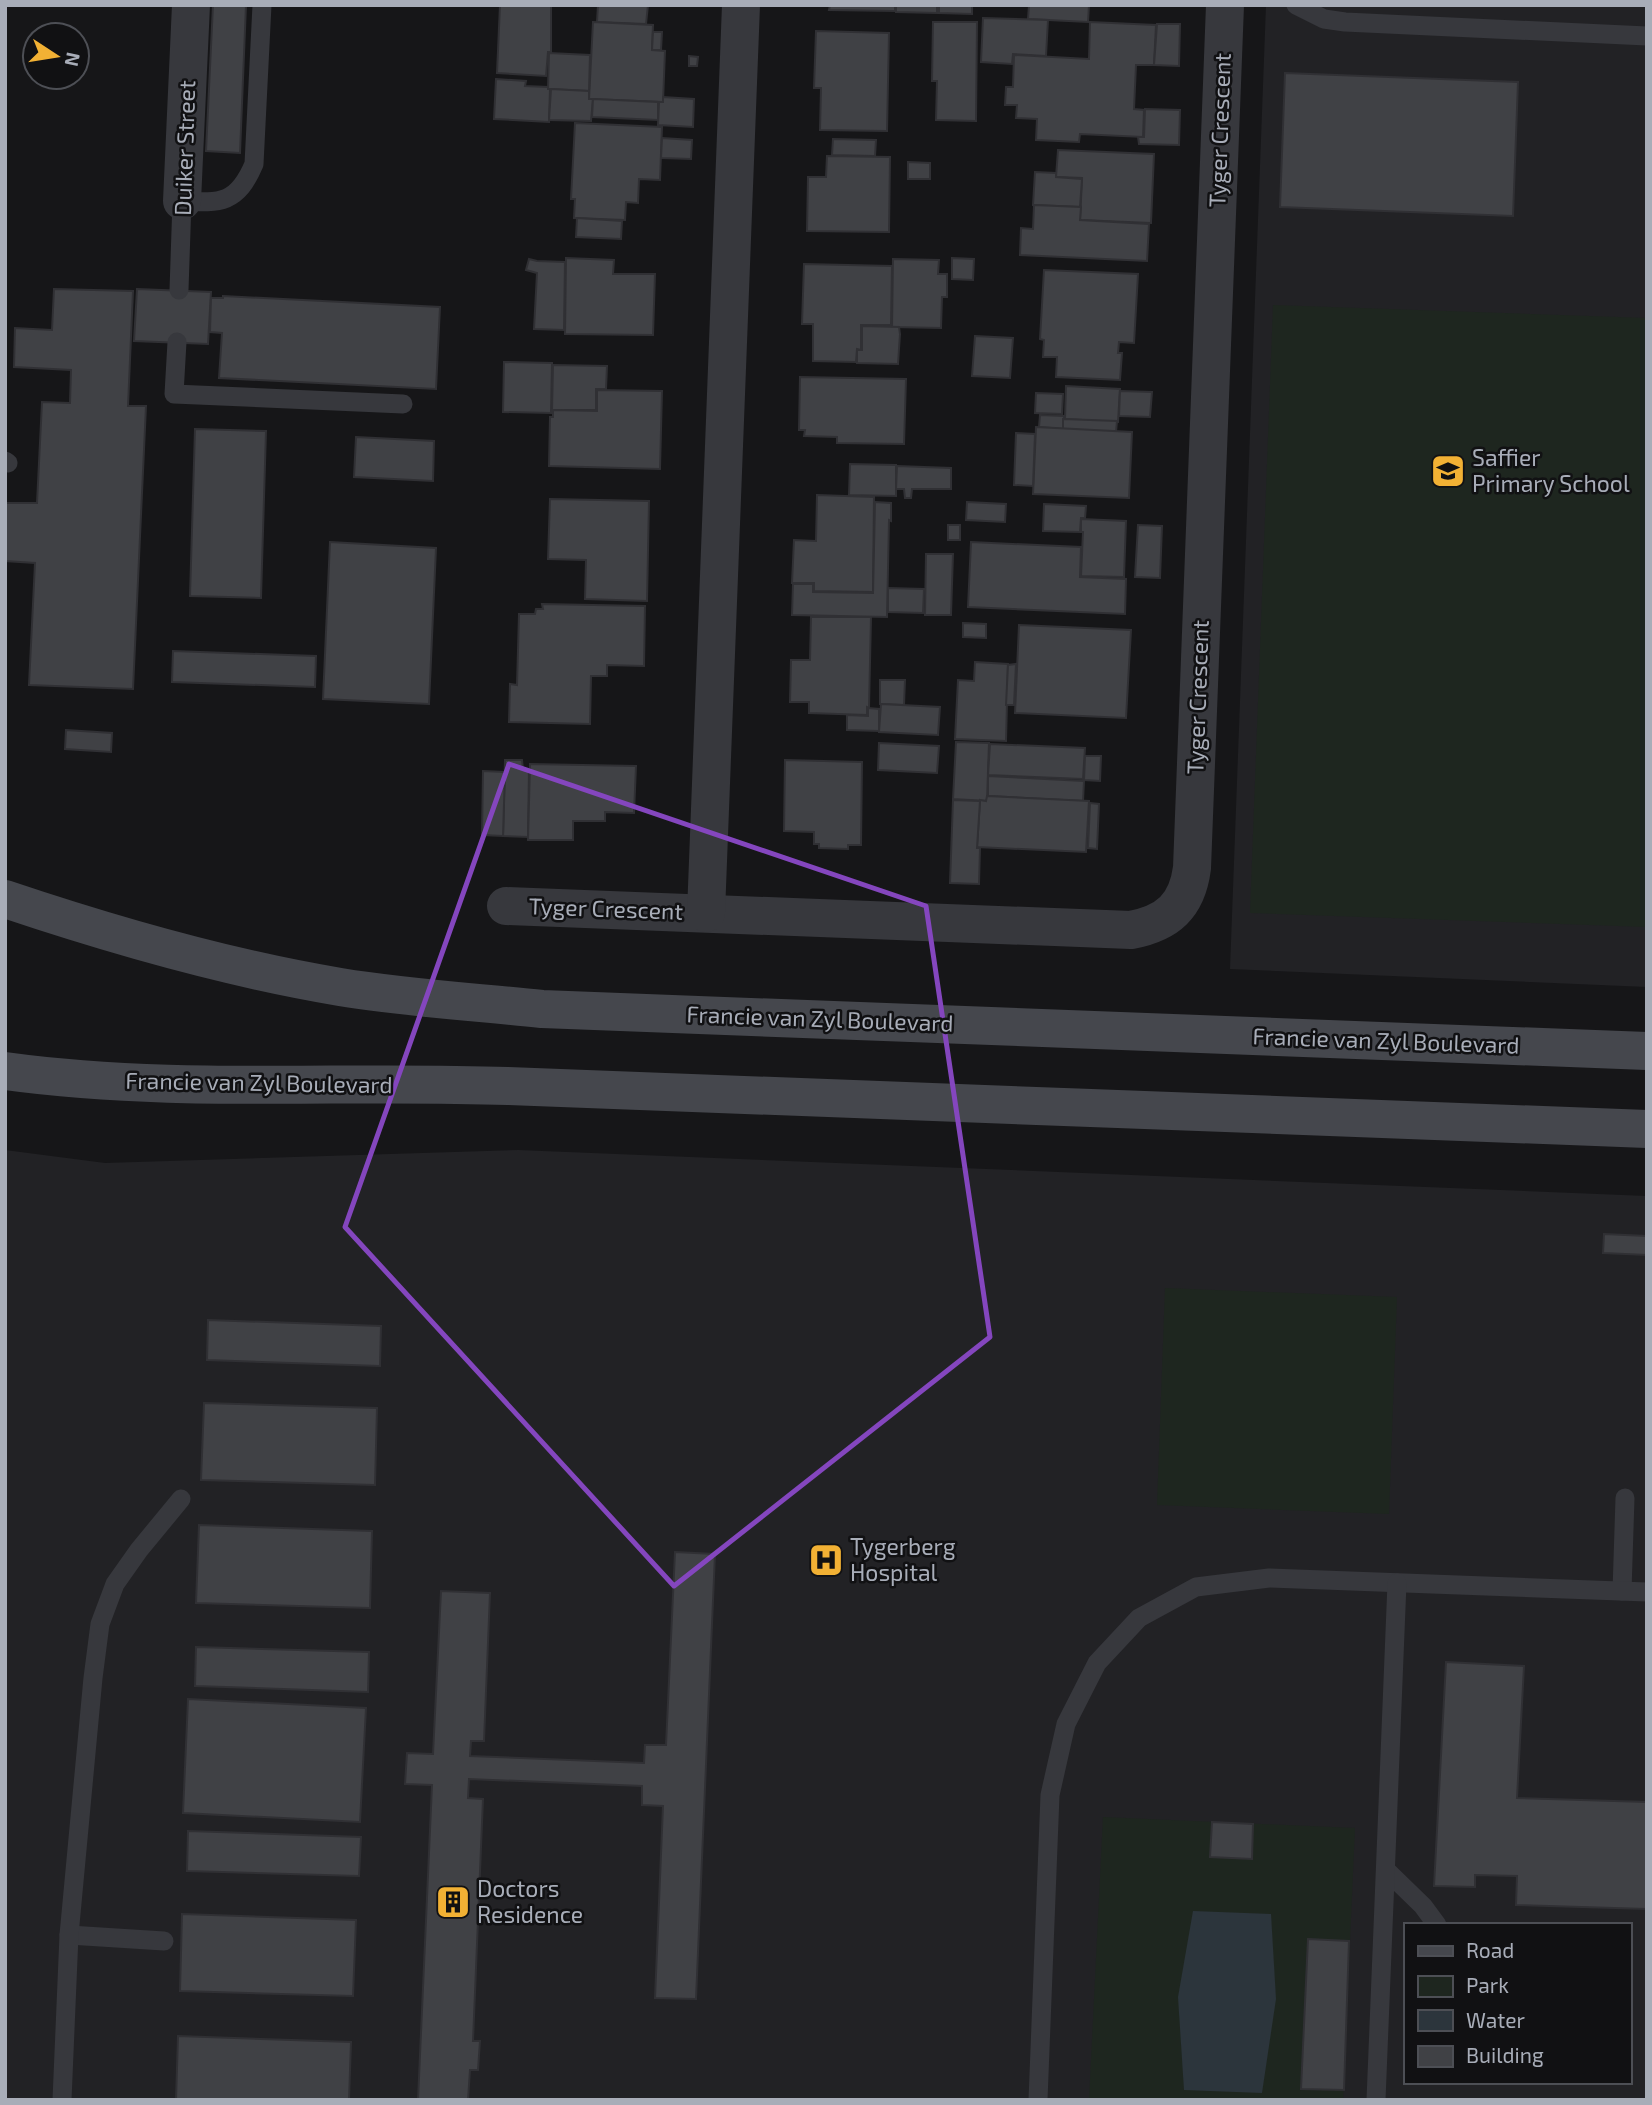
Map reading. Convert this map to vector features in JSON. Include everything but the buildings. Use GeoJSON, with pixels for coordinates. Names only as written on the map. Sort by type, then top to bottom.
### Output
{"type":"FeatureCollection","features":[{"type":"Feature","properties":{"kind":"main road","name":"Francie van Zyl Boulevard"},"geometry":{"type":"LineString","coordinates":[[5,899],[165,949],[253,970],[341,987],[542,1009],[1647,1051]]}},
{"type":"Feature","properties":{"kind":"main road","name":"Francie van Zyl Boulevard"},"geometry":{"type":"LineString","coordinates":[[5,1072],[133,1082],[497,1086],[1647,1129]]}},
{"type":"Feature","properties":{"kind":"street","name":"Duiker Street"},"geometry":{"type":"LineString","coordinates":[[182,201],[191,5]]}},
{"type":"Feature","properties":{"kind":"street","name":"Tyger Crescent"},"geometry":{"type":"LineString","coordinates":[[706,913],[741,5]]}},
{"type":"Feature","properties":{"kind":"street","name":"Tyger Crescent"},"geometry":{"type":"LineString","coordinates":[[506,905],[1131,930],[1161,922],[1173,912],[1190,884],[1192,868],[1225,5]]}},
{"type":"Feature","properties":{"kind":"lane"},"geometry":{"type":"LineString","coordinates":[[182,201],[214,202],[227,199],[248,178],[254,164],[262,5]]}},
{"type":"Feature","properties":{"kind":"lane"},"geometry":{"type":"LineString","coordinates":[[1296,5],[1324,19],[1345,22],[1647,36]]}},
{"type":"Feature","properties":{"kind":"lane","name":"Duiker Street"},"geometry":{"type":"LineString","coordinates":[[179,290],[182,201]]}},
{"type":"Feature","properties":{"kind":"lane"},"geometry":{"type":"LineString","coordinates":[[177,342],[174,394],[402,404]]}},
{"type":"Feature","properties":{"kind":"lane"},"geometry":{"type":"LineString","coordinates":[[1622,1591],[1625,1498]]}},
{"type":"Feature","properties":{"kind":"lane"},"geometry":{"type":"LineString","coordinates":[[62,2100],[69,1936],[100,1625],[115,1584],[181,1499]]}},
{"type":"Feature","properties":{"kind":"lane"},"geometry":{"type":"LineString","coordinates":[[1038,2100],[1050,1794],[1066,1724],[1097,1663],[1139,1618],[1196,1587],[1269,1578],[1647,1592]]}},
{"type":"Feature","properties":{"kind":"lane"},"geometry":{"type":"LineString","coordinates":[[1376,2100],[1397,1583]]}},
{"type":"Feature","properties":{"kind":"lane"},"geometry":{"type":"LineString","coordinates":[[1385,1870],[1423,1906],[1436,1923]]}},
{"type":"Feature","properties":{"kind":"lane"},"geometry":{"type":"LineString","coordinates":[[69,1936],[164,1941]]}},
{"type":"Feature","properties":{"kind":"highlighted area"},"geometry":{"type":"Polygon","coordinates":[[[509,764],[926,906],[990,1337],[674,1586],[345,1227],[509,764]]]}},
{"type":"Feature","properties":{"kind":"shaded area","name":"Saffier Primary School"},"geometry":{"type":"Polygon","coordinates":[[[1266,5],[1647,5],[1647,987],[1230,969],[1266,5]]]}},
{"type":"Feature","properties":{"kind":"shaded area","name":"Tygerberg Hospital"},"geometry":{"type":"Polygon","coordinates":[[[5,1150],[105,1163],[518,1150],[1647,1196],[1647,2100],[5,2100],[5,1150]]]}},
{"type":"Feature","properties":{"kind":"green space","name":"Saffier Primary School"},"geometry":{"type":"Polygon","coordinates":[[[1273,305],[1647,318],[1647,927],[1250,913],[1273,305]]]}},
{"type":"Feature","properties":{"kind":"green space"},"geometry":{"type":"Polygon","coordinates":[[[1165,1288],[1397,1297],[1389,1514],[1157,1505],[1165,1288]]]}},
{"type":"Feature","properties":{"kind":"green space"},"geometry":{"type":"Polygon","coordinates":[[[1103,1817],[1355,1828],[1343,2100],[1089,2100],[1103,1817]]]}},
{"type":"Feature","properties":{"kind":"water"},"geometry":{"type":"Polygon","coordinates":[[[1193,1911],[1271,1914],[1276,1999],[1262,2093],[1184,2090],[1178,1997],[1193,1911]]]}},
{"type":"Feature","properties":{"kind":"place","name":"Saffier Primary School"},"geometry":{"type":"Point","coordinates":[1448,471]}},
{"type":"Feature","properties":{"kind":"place","name":"Tygerberg Hospital"},"geometry":{"type":"Point","coordinates":[826,1560]}},
{"type":"Feature","properties":{"kind":"place","name":"Doctors Residence"},"geometry":{"type":"Point","coordinates":[453,1902]}}]}
